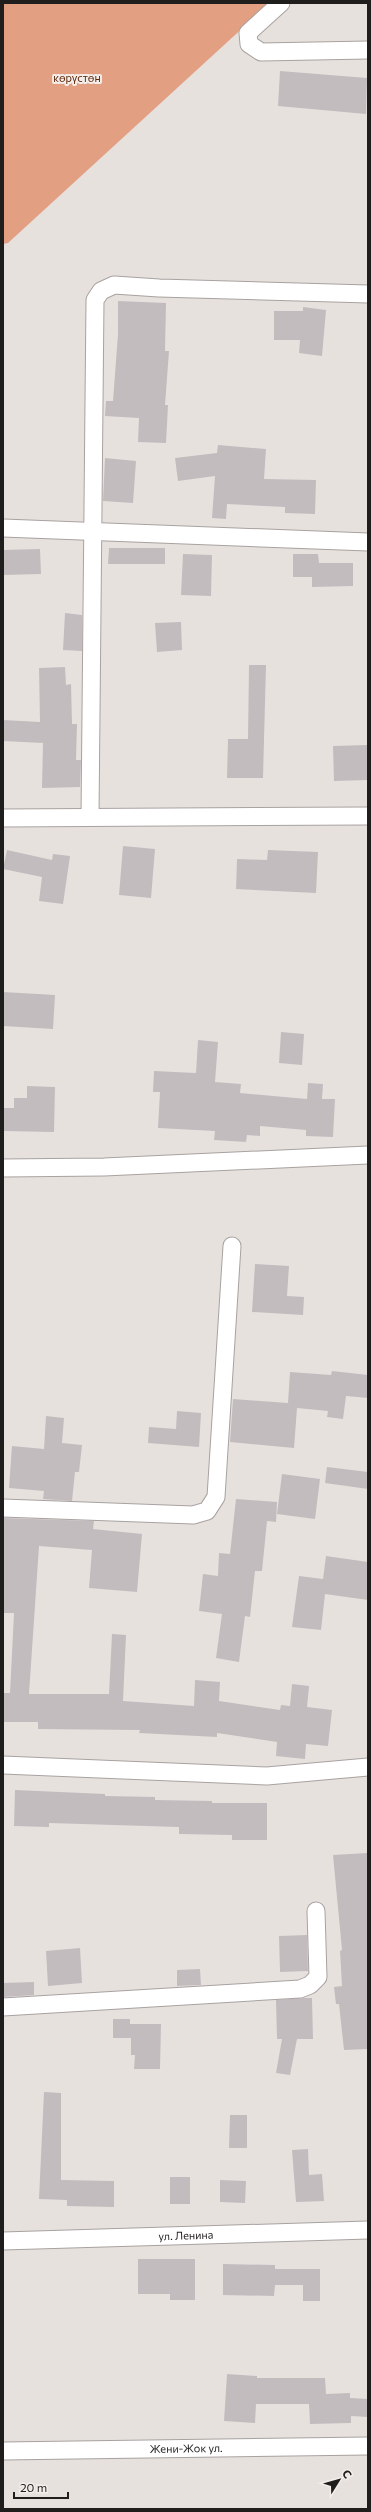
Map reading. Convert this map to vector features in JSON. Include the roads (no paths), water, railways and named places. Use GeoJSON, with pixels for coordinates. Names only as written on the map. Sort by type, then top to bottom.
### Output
{"type":"FeatureCollection","features":[{"type":"Feature","properties":{"kind":"street"},"geometry":{"type":"LineString","coordinates":[[281,3],[248,33],[249,44],[261,52],[368,50]]}},
{"type":"Feature","properties":{"kind":"street"},"geometry":{"type":"LineString","coordinates":[[90,817],[95,300],[101,291],[114,285],[158,288],[368,294]]}},
{"type":"Feature","properties":{"kind":"street"},"geometry":{"type":"LineString","coordinates":[[3,528],[93,533],[368,542]]}},
{"type":"Feature","properties":{"kind":"street"},"geometry":{"type":"LineString","coordinates":[[3,818],[368,816]]}},
{"type":"Feature","properties":{"kind":"street"},"geometry":{"type":"LineString","coordinates":[[3,1168],[104,1167],[368,1155]]}},
{"type":"Feature","properties":{"kind":"street"},"geometry":{"type":"LineString","coordinates":[[3,1508],[193,1515],[207,1511],[216,1497],[232,1246]]}},
{"type":"Feature","properties":{"kind":"street"},"geometry":{"type":"LineString","coordinates":[[3,1765],[267,1776],[368,1766]]}},
{"type":"Feature","properties":{"kind":"street"},"geometry":{"type":"LineString","coordinates":[[3,2006],[300,1989],[310,1986],[318,1977],[316,1911]]}},
{"type":"Feature","properties":{"kind":"street","name":"ул. Ленина"},"geometry":{"type":"LineString","coordinates":[[3,2241],[368,2230]]}},
{"type":"Feature","properties":{"kind":"street","name":"Жени-Жок ул."},"geometry":{"type":"LineString","coordinates":[[3,2450],[368,2446]]}},
{"type":"Feature","properties":{"kind":"park label","name":"көрүстөн"},"geometry":{"type":"Point","coordinates":[77,78]}}]}
